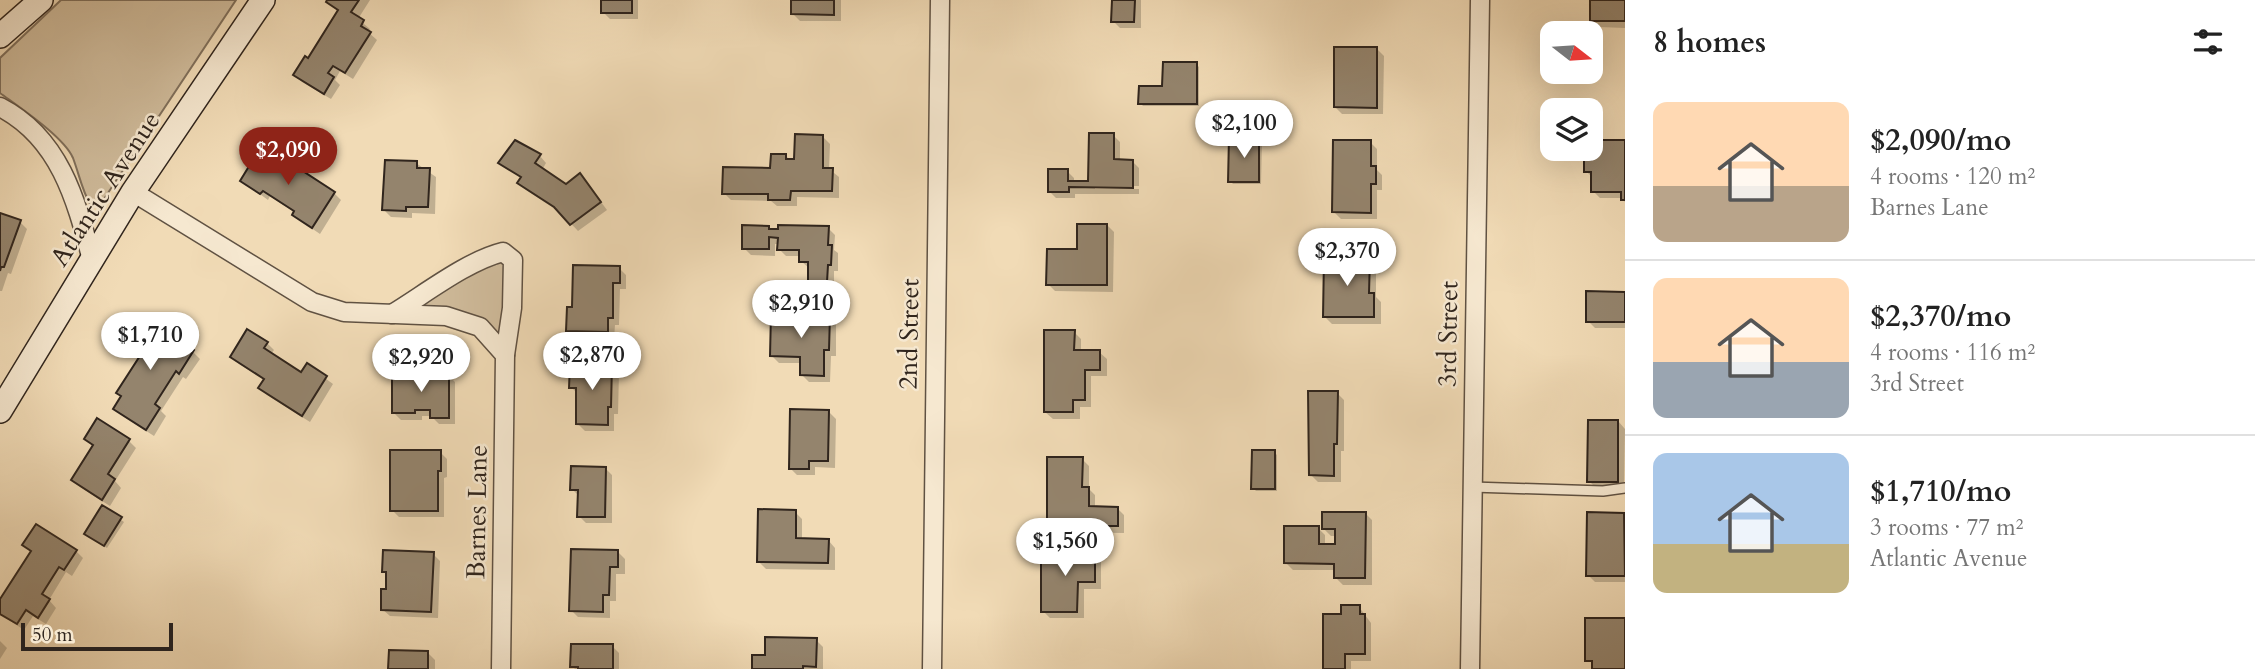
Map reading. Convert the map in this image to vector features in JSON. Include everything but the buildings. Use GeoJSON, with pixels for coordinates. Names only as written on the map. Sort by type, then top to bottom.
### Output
{"type":"FeatureCollection","features":[{"type":"Feature","properties":{"kind":"street"},"geometry":{"type":"LineString","coordinates":[[0,36],[41,0]]}},
{"type":"Feature","properties":{"kind":"street","name":"Atlantic Avenue"},"geometry":{"type":"LineString","coordinates":[[0,411],[133,192],[263,0]]}},
{"type":"Feature","properties":{"kind":"street","name":"2nd Street"},"geometry":{"type":"LineString","coordinates":[[932,669],[940,0]]}},
{"type":"Feature","properties":{"kind":"street","name":"3rd Street"},"geometry":{"type":"LineString","coordinates":[[1470,669],[1480,0]]}},
{"type":"Feature","properties":{"kind":"street"},"geometry":{"type":"LineString","coordinates":[[0,107],[35,131],[54,156],[77,205],[92,260]]}},
{"type":"Feature","properties":{"kind":"street"},"geometry":{"type":"LineString","coordinates":[[133,192],[312,302],[344,312],[446,316],[480,327],[505,355]]}},
{"type":"Feature","properties":{"kind":"street","name":"Barnes Lane"},"geometry":{"type":"LineString","coordinates":[[392,314],[490,255],[503,252],[513,260],[512,308],[505,355],[501,669]]}},
{"type":"Feature","properties":{"kind":"lane"},"geometry":{"type":"LineString","coordinates":[[1472,487],[1603,491],[1625,488]]}},
{"type":"Feature","properties":{"kind":"shaded area"},"geometry":{"type":"Polygon","coordinates":[[[61,0],[236,0],[100,205],[90,204],[73,158],[60,141],[0,93],[0,58],[61,0]]]}},
{"type":"Feature","properties":{"kind":"shaded area"},"geometry":{"type":"Polygon","coordinates":[[[513,260],[505,355],[479,327],[392,314],[469,266],[513,260]]]}}]}
